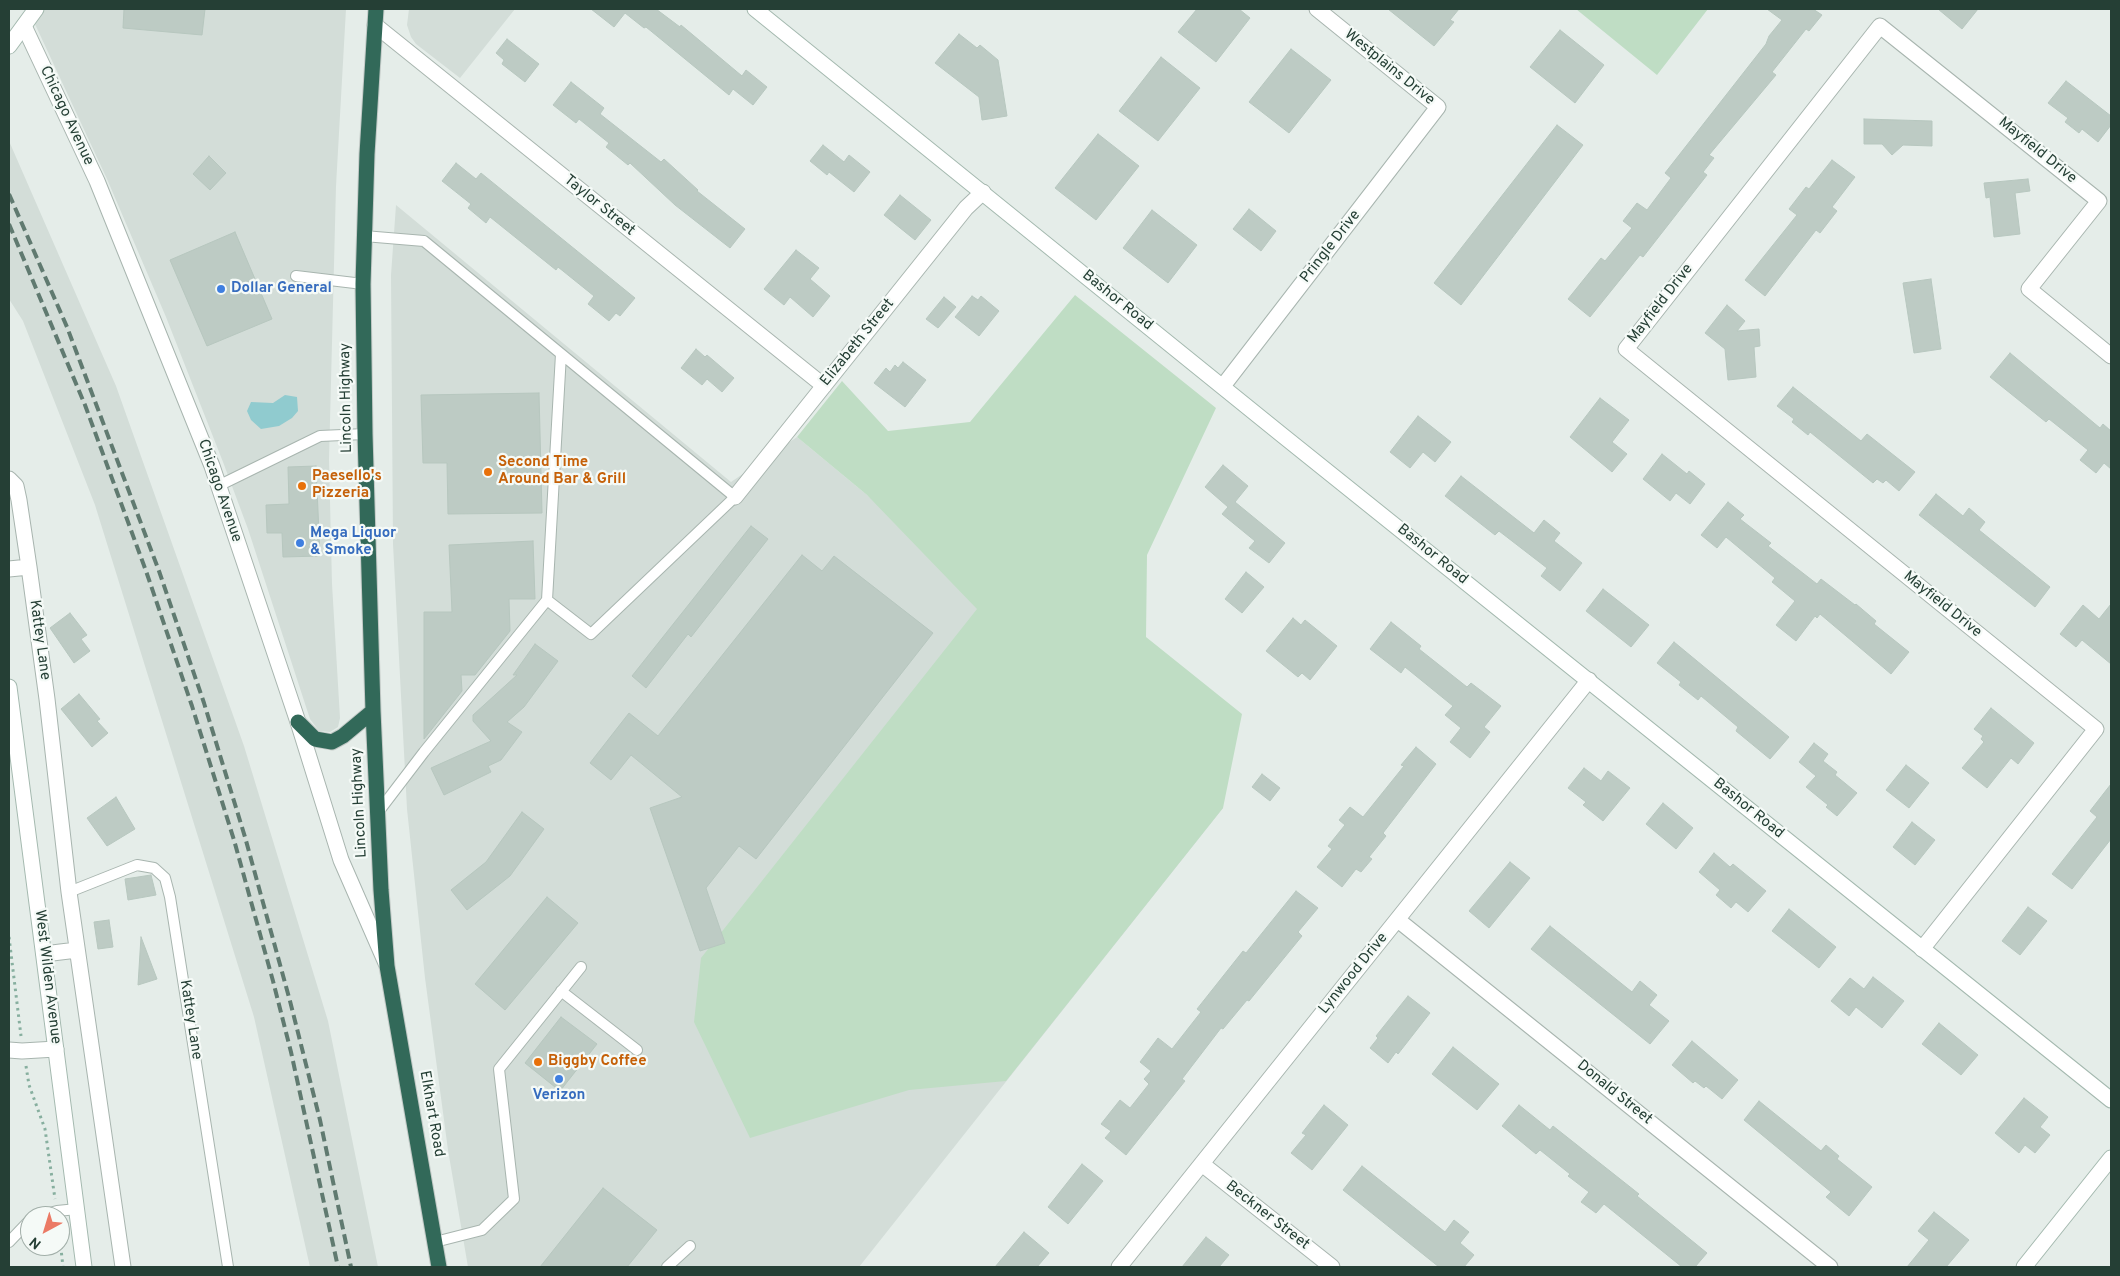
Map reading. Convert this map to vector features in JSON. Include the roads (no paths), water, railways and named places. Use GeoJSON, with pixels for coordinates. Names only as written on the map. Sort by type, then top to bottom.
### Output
{"type":"FeatureCollection","features":[{"type":"Feature","properties":{"kind":"highway","name":"Lincoln Highway"},"geometry":{"type":"LineString","coordinates":[[376,9],[367,154],[363,284],[365,434],[373,712],[387,966]]}},
{"type":"Feature","properties":{"kind":"highway"},"geometry":{"type":"LineString","coordinates":[[298,722],[315,739],[332,742],[343,736],[373,712]]}},
{"type":"Feature","properties":{"kind":"highway","name":"Elkhart Road"},"geometry":{"type":"LineString","coordinates":[[387,966],[439,1267]]}},
{"type":"Feature","properties":{"kind":"street"},"geometry":{"type":"LineString","coordinates":[[9,46],[36,9]]}},
{"type":"Feature","properties":{"kind":"street","name":"Bashor Road"},"geometry":{"type":"LineString","coordinates":[[755,9],[2111,1100]]}},
{"type":"Feature","properties":{"kind":"street","name":"Westplains Drive"},"geometry":{"type":"LineString","coordinates":[[1317,9],[1438,107]]}},
{"type":"Feature","properties":{"kind":"street","name":"Taylor Street"},"geometry":{"type":"LineString","coordinates":[[375,25],[824,386]]}},
{"type":"Feature","properties":{"kind":"street","name":"Chicago Avenue"},"geometry":{"type":"LineString","coordinates":[[24,26],[97,181],[218,486],[298,722],[341,860],[387,966]]}},
{"type":"Feature","properties":{"kind":"street","name":"Mayfield Drive"},"geometry":{"type":"LineString","coordinates":[[1922,949],[2096,729],[1626,349],[1880,26],[2099,201],[2029,289],[2111,356]]}},
{"type":"Feature","properties":{"kind":"street","name":"Pringle Drive"},"geometry":{"type":"LineString","coordinates":[[1223,386],[1438,107]]}},
{"type":"Feature","properties":{"kind":"street","name":"Elizabeth Street"},"geometry":{"type":"LineString","coordinates":[[735,497],[966,208],[983,192]]}},
{"type":"Feature","properties":{"kind":"street","name":"Kattey Lane"},"geometry":{"type":"LineString","coordinates":[[9,479],[16,486],[29,567],[47,698],[69,892],[123,1267]]}},
{"type":"Feature","properties":{"kind":"street"},"geometry":{"type":"LineString","coordinates":[[9,569],[29,567]]}},
{"type":"Feature","properties":{"kind":"street","name":"Lynwood Drive"},"geometry":{"type":"LineString","coordinates":[[1119,1267],[1589,680]]}},
{"type":"Feature","properties":{"kind":"street","name":"West Wilden Avenue"},"geometry":{"type":"LineString","coordinates":[[9,687],[84,1267]]}},
{"type":"Feature","properties":{"kind":"street","name":"Donald Street"},"geometry":{"type":"LineString","coordinates":[[1398,920],[1830,1267]]}},
{"type":"Feature","properties":{"kind":"street"},"geometry":{"type":"LineString","coordinates":[[44,954],[77,950]]}},
{"type":"Feature","properties":{"kind":"street"},"geometry":{"type":"LineString","coordinates":[[16,1051],[56,1049]]}},
{"type":"Feature","properties":{"kind":"street"},"geometry":{"type":"LineString","coordinates":[[2024,1267],[2111,1158]]}},
{"type":"Feature","properties":{"kind":"street","name":"Beckner Street"},"geometry":{"type":"LineString","coordinates":[[1202,1164],[1332,1267]]}},
{"type":"Feature","properties":{"kind":"lane"},"geometry":{"type":"LineString","coordinates":[[364,236],[424,241],[735,497],[591,634],[547,600]]}},
{"type":"Feature","properties":{"kind":"lane"},"geometry":{"type":"LineString","coordinates":[[296,276],[363,284]]}},
{"type":"Feature","properties":{"kind":"lane"},"geometry":{"type":"LineString","coordinates":[[379,811],[424,752],[547,600],[561,354]]}},
{"type":"Feature","properties":{"kind":"lane"},"geometry":{"type":"LineString","coordinates":[[218,486],[320,436],[365,434]]}},
{"type":"Feature","properties":{"kind":"lane","name":"Kattey Lane"},"geometry":{"type":"LineString","coordinates":[[69,892],[137,865],[154,868],[165,878],[172,906],[228,1267]]}},
{"type":"Feature","properties":{"kind":"lane"},"geometry":{"type":"LineString","coordinates":[[436,1242],[482,1230],[514,1199],[499,1069],[581,967]]}},
{"type":"Feature","properties":{"kind":"lane"},"geometry":{"type":"LineString","coordinates":[[562,991],[638,1050]]}},
{"type":"Feature","properties":{"kind":"lane"},"geometry":{"type":"LineString","coordinates":[[70,1210],[77,1209]]}},
{"type":"Feature","properties":{"kind":"lane"},"geometry":{"type":"LineString","coordinates":[[9,1242],[10,1238],[20,1229]]}},
{"type":"Feature","properties":{"kind":"lane"},"geometry":{"type":"LineString","coordinates":[[666,1267],[690,1246]]}},
{"type":"Feature","properties":{"kind":"water"},"geometry":{"type":"Polygon","coordinates":[[[285,395],[297,397],[298,411],[292,418],[279,426],[261,429],[251,420],[247,411],[251,402],[273,403],[285,395]]]}},
{"type":"Feature","properties":{"kind":"railway"},"geometry":{"type":"LineString","coordinates":[[9,194],[67,327],[159,571],[204,703],[245,837],[290,1001],[320,1120],[351,1267]]}},
{"type":"Feature","properties":{"kind":"railway"},"geometry":{"type":"LineString","coordinates":[[9,224],[85,405],[146,571],[192,706],[234,840],[273,981],[291,1052],[338,1267]]}},
{"type":"Feature","properties":{"kind":"place","name":"Dollar General"},"geometry":{"type":"Point","coordinates":[221,289]}},
{"type":"Feature","properties":{"kind":"place","name":"Second Time Around Bar & Grill"},"geometry":{"type":"Point","coordinates":[488,472]}},
{"type":"Feature","properties":{"kind":"place","name":"Paesello's Pizzeria"},"geometry":{"type":"Point","coordinates":[302,486]}},
{"type":"Feature","properties":{"kind":"place","name":"Mega Liquor & Smoke"},"geometry":{"type":"Point","coordinates":[300,543]}},
{"type":"Feature","properties":{"kind":"place","name":"Biggby Coffee"},"geometry":{"type":"Point","coordinates":[538,1062]}},
{"type":"Feature","properties":{"kind":"place","name":"Verizon"},"geometry":{"type":"Point","coordinates":[559,1079]}}]}
